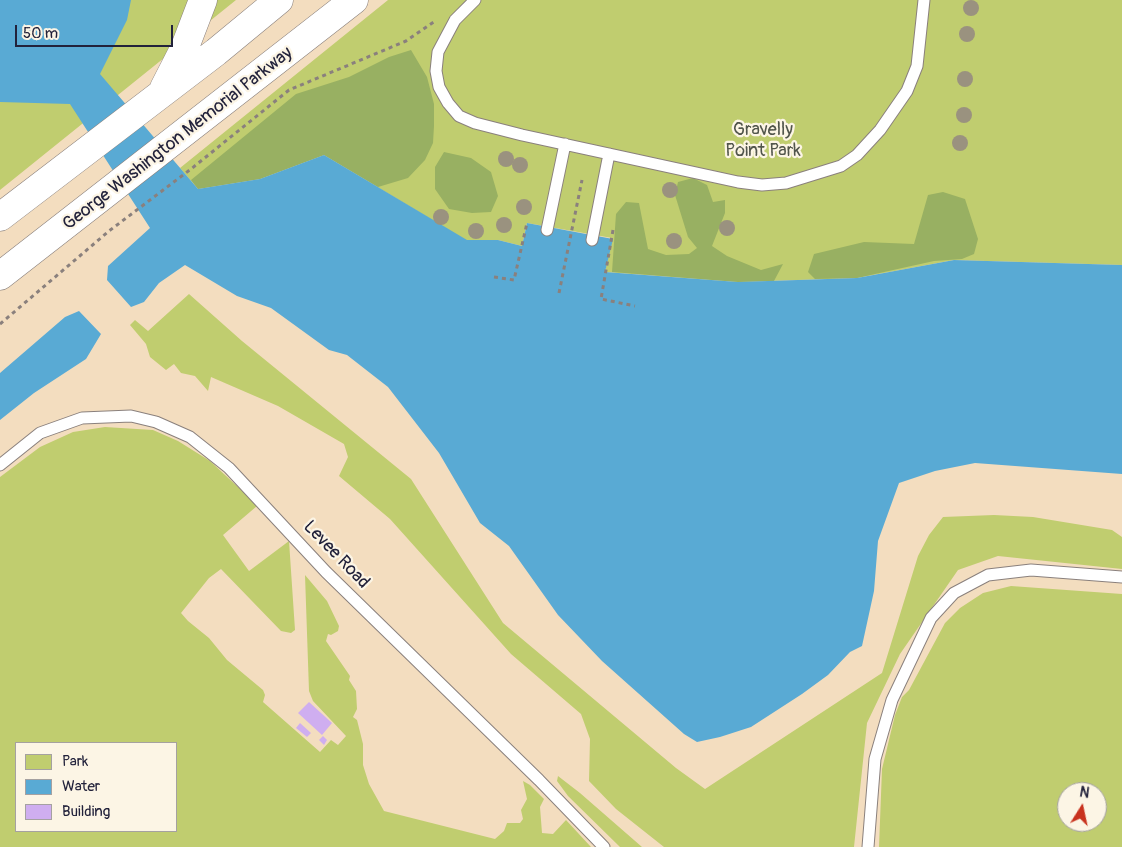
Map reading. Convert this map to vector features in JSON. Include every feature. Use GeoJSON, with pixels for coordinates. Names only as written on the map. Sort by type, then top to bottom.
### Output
{"type":"FeatureCollection","features":[{"type":"Feature","properties":{"kind":"highway"},"geometry":{"type":"LineString","coordinates":[[161,93],[185,47],[203,0]]}},
{"type":"Feature","properties":{"kind":"highway"},"geometry":{"type":"LineString","coordinates":[[10,210],[279,0]]}},
{"type":"Feature","properties":{"kind":"highway","name":"George Washington Memorial Parkway"},"geometry":{"type":"LineString","coordinates":[[0,276],[191,130],[354,0]]}},
{"type":"Feature","properties":{"kind":"lane"},"geometry":{"type":"LineString","coordinates":[[475,0],[455,20],[444,37],[438,52],[436,71],[439,87],[448,103],[459,116],[475,124],[738,182],[762,185],[786,183],[841,166],[857,155],[880,130],[907,91],[918,60],[924,0]]}},
{"type":"Feature","properties":{"kind":"lane"},"geometry":{"type":"LineString","coordinates":[[547,230],[564,144]]}},
{"type":"Feature","properties":{"kind":"lane"},"geometry":{"type":"LineString","coordinates":[[592,240],[609,154]]}},
{"type":"Feature","properties":{"kind":"lane","name":"Levee Road"},"geometry":{"type":"LineString","coordinates":[[0,465],[40,433],[82,418],[132,416],[156,422],[190,437],[229,468],[326,572],[540,780],[604,847]]}},
{"type":"Feature","properties":{"kind":"lane"},"geometry":{"type":"LineString","coordinates":[[868,847],[875,760],[892,700],[931,618],[954,593],[988,575],[1031,570],[1122,578]]}},
{"type":"Feature","properties":{"kind":"path"},"geometry":{"type":"LineString","coordinates":[[0,324],[109,231],[191,169],[289,90],[406,41],[439,18]]}},
{"type":"Feature","properties":{"kind":"path"},"geometry":{"type":"LineString","coordinates":[[559,293],[582,180]]}},
{"type":"Feature","properties":{"kind":"path"},"geometry":{"type":"LineString","coordinates":[[494,277],[514,280],[527,223]]}},
{"type":"Feature","properties":{"kind":"path"},"geometry":{"type":"LineString","coordinates":[[613,230],[600,299],[635,306]]}},
{"type":"Feature","properties":{"kind":"green space"},"geometry":{"type":"Polygon","coordinates":[[[0,0],[236,0],[0,190],[0,0]]]}},
{"type":"Feature","properties":{"kind":"green space","name":"Gravelly Point Park"},"geometry":{"type":"Polygon","coordinates":[[[388,0],[1122,0],[1122,265],[954,260],[857,278],[738,282],[605,272],[612,238],[527,223],[522,246],[498,240],[467,241],[324,155],[260,179],[198,189],[180,168],[388,0]]]}},
{"type":"Feature","properties":{"kind":"green space"},"geometry":{"type":"Polygon","coordinates":[[[411,50],[427,77],[434,104],[434,126],[433,143],[425,160],[408,178],[378,187],[324,155],[260,179],[198,189],[191,180],[296,94],[349,77],[389,57],[411,50]]]}},
{"type":"Feature","properties":{"kind":"green space"},"geometry":{"type":"Polygon","coordinates":[[[444,152],[471,158],[491,172],[498,196],[491,212],[472,213],[449,209],[435,189],[435,167],[444,152]]]}},
{"type":"Feature","properties":{"kind":"green space"},"geometry":{"type":"Polygon","coordinates":[[[693,178],[707,185],[713,202],[725,200],[725,213],[712,246],[727,256],[761,270],[783,264],[774,281],[738,282],[612,272],[616,214],[626,202],[639,203],[648,249],[666,255],[689,254],[697,248],[688,237],[675,195],[678,182],[693,178]]]}},
{"type":"Feature","properties":{"kind":"green space"},"geometry":{"type":"Polygon","coordinates":[[[943,192],[965,199],[978,239],[974,254],[962,259],[934,261],[857,278],[815,279],[808,272],[814,254],[864,242],[914,244],[928,195],[943,192]]]}},
{"type":"Feature","properties":{"kind":"green space"},"geometry":{"type":"Polygon","coordinates":[[[189,294],[242,341],[411,479],[503,623],[676,768],[705,789],[882,673],[918,556],[929,535],[943,517],[994,515],[1033,517],[1112,530],[1122,537],[1122,569],[998,556],[958,570],[900,654],[867,723],[854,847],[664,847],[616,809],[589,781],[590,739],[581,714],[511,654],[390,519],[339,476],[348,457],[344,444],[278,406],[211,377],[208,391],[195,376],[181,373],[174,364],[166,370],[150,357],[146,344],[130,325],[135,320],[148,331],[189,294]]]}},
{"type":"Feature","properties":{"kind":"green space"},"geometry":{"type":"Polygon","coordinates":[[[105,427],[153,430],[178,441],[210,461],[254,502],[257,506],[223,535],[249,571],[289,541],[295,630],[291,633],[281,631],[221,569],[209,578],[181,613],[209,638],[227,660],[263,690],[265,695],[263,702],[320,752],[331,740],[338,745],[346,736],[313,701],[309,691],[305,575],[327,601],[339,626],[338,631],[331,635],[328,634],[326,641],[350,676],[349,680],[356,691],[357,709],[353,717],[357,720],[363,744],[363,765],[369,784],[384,811],[495,839],[504,831],[507,823],[520,823],[523,819],[521,810],[527,799],[523,781],[530,785],[544,799],[540,807],[542,833],[553,834],[566,820],[591,847],[0,847],[0,477],[40,447],[73,432],[105,427]]]}},
{"type":"Feature","properties":{"kind":"green space"},"geometry":{"type":"Polygon","coordinates":[[[1011,586],[1122,594],[1122,847],[879,847],[882,769],[895,715],[902,697],[909,690],[945,623],[960,608],[983,593],[1011,586]]]}},
{"type":"Feature","properties":{"kind":"green space"},"geometry":{"type":"Polygon","coordinates":[[[558,776],[642,847],[620,847],[568,796],[557,781],[558,776]]]}},
{"type":"Feature","properties":{"kind":"water"},"geometry":{"type":"Polygon","coordinates":[[[0,0],[131,0],[127,20],[100,74],[198,189],[260,179],[324,155],[467,240],[498,240],[522,246],[527,223],[613,239],[605,272],[738,282],[857,278],[954,260],[1122,265],[1122,474],[975,463],[935,471],[899,483],[878,541],[874,591],[862,646],[850,652],[828,675],[802,694],[751,727],[697,742],[684,734],[602,661],[558,615],[509,546],[480,523],[439,453],[388,387],[347,355],[329,350],[271,308],[237,296],[185,265],[159,283],[144,302],[131,307],[107,280],[108,266],[150,228],[70,104],[0,102],[0,0]]]}},
{"type":"Feature","properties":{"kind":"water"},"geometry":{"type":"Polygon","coordinates":[[[79,311],[101,334],[86,359],[34,393],[0,420],[0,373],[65,317],[79,311]]]}},
{"type":"Feature","properties":{"kind":"building"},"geometry":{"type":"Polygon","coordinates":[[[309,702],[332,723],[322,735],[298,713],[309,702]]]}},
{"type":"Feature","properties":{"kind":"building"},"geometry":{"type":"Polygon","coordinates":[[[300,723],[311,733],[307,737],[296,728],[300,723]]]}},
{"type":"Feature","properties":{"kind":"building"},"geometry":{"type":"Polygon","coordinates":[[[323,736],[327,740],[324,745],[319,740],[323,736]]]}}]}
